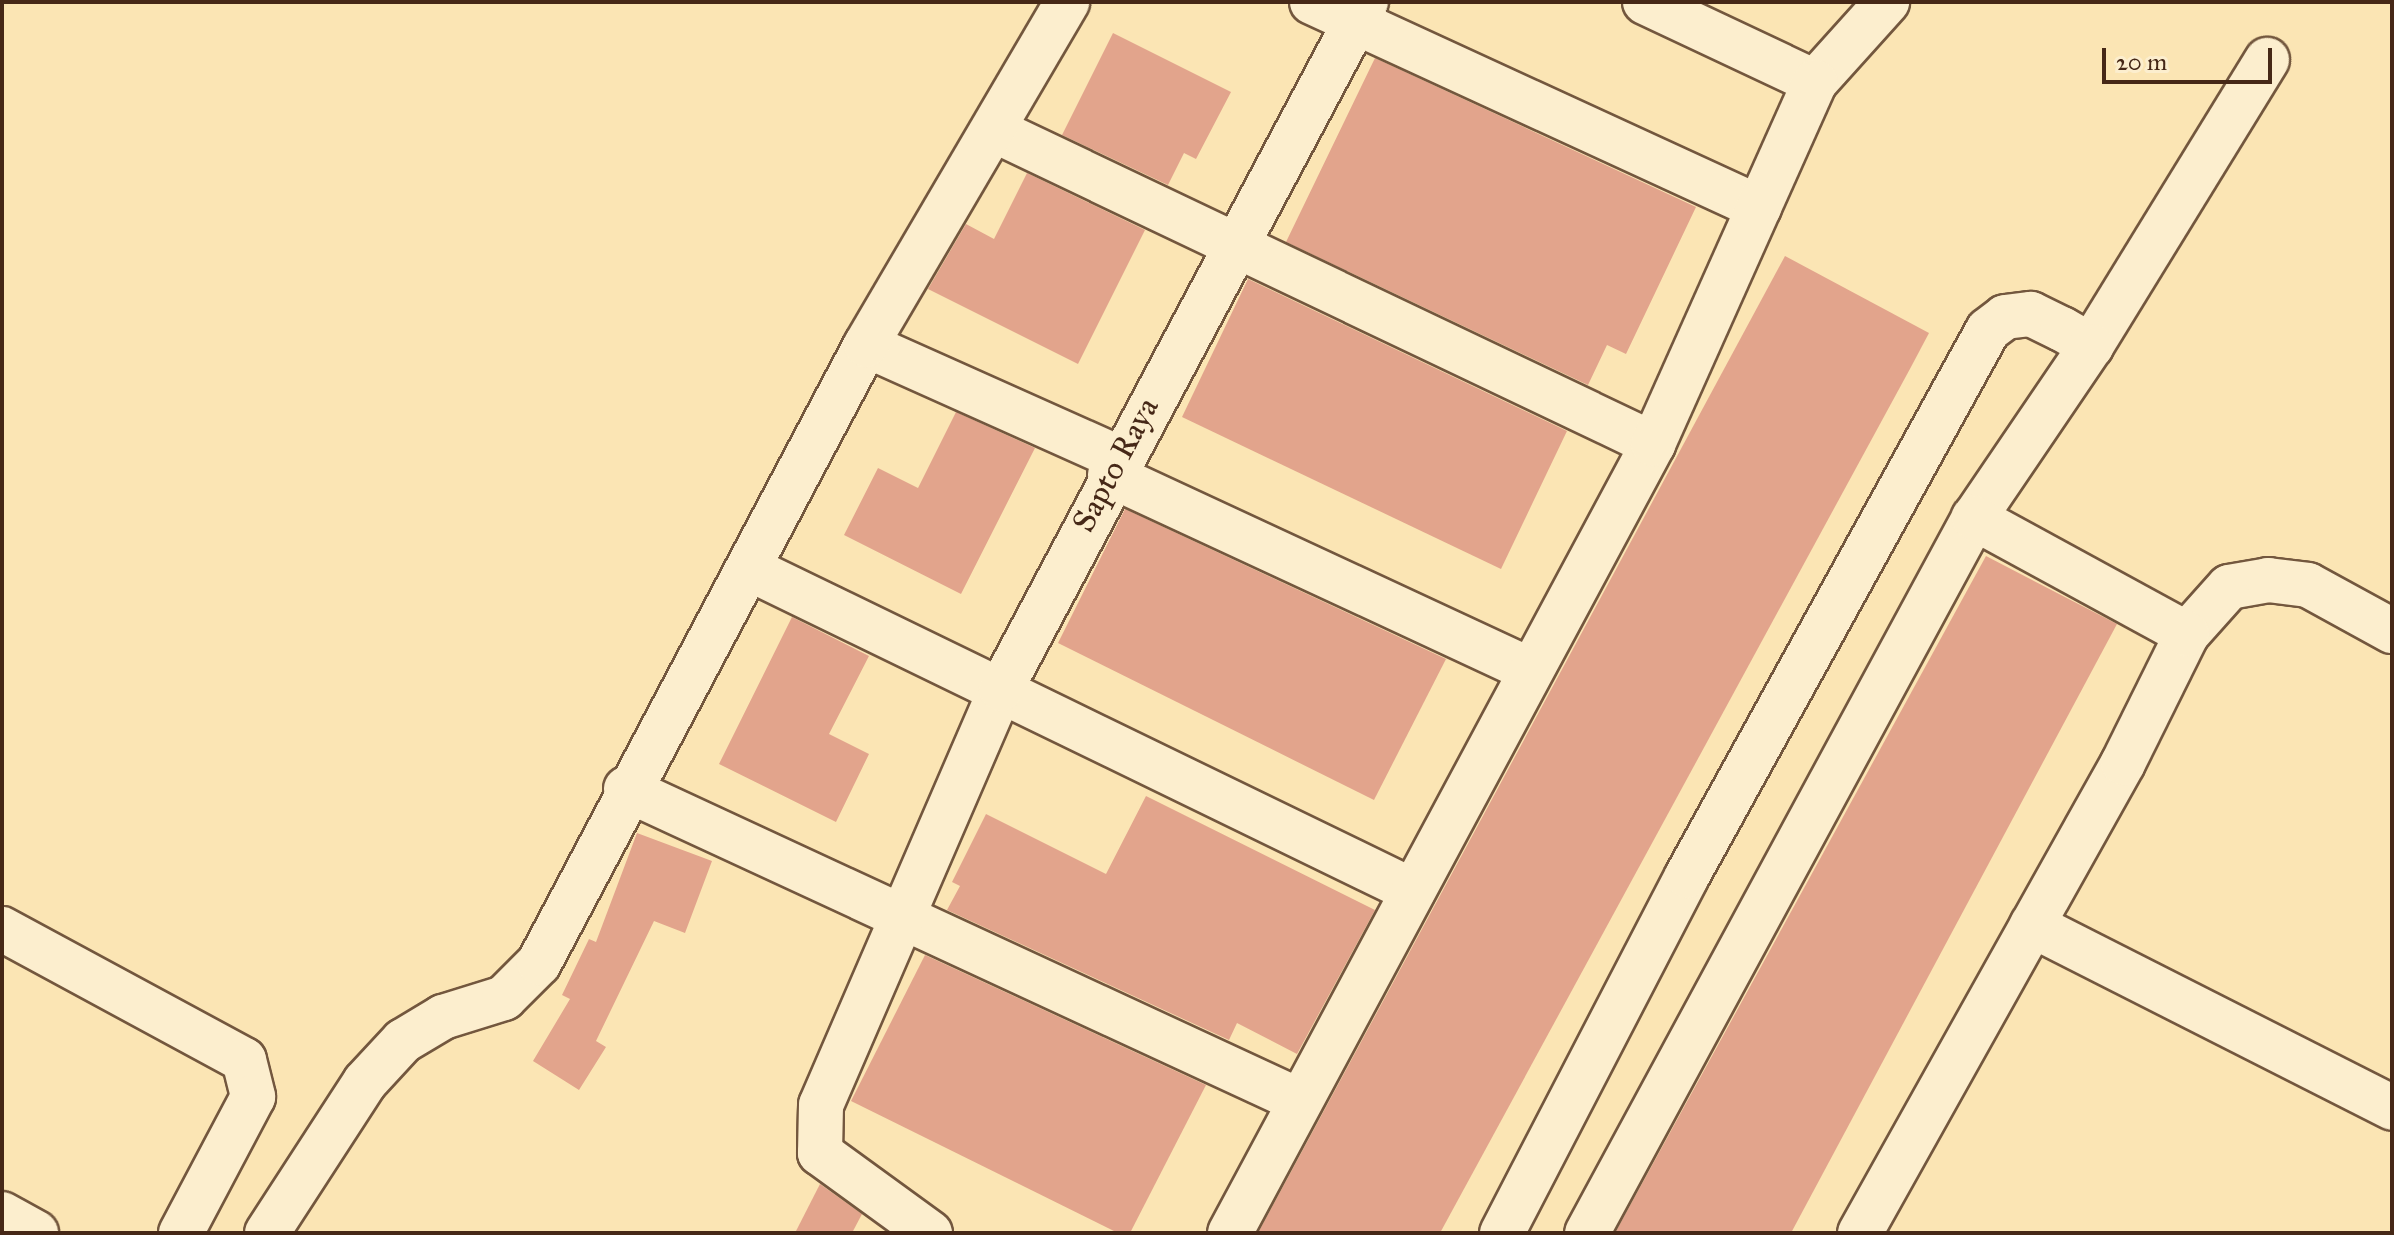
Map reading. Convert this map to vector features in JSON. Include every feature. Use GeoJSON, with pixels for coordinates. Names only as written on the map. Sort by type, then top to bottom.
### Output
{"type":"FeatureCollection","features":[{"type":"Feature","properties":{"kind":"street"},"geometry":{"type":"LineString","coordinates":[[267,1233],[365,1082],[403,1041],[443,1017],[504,998],[539,963],[626,789],[750,569],[866,345],[996,131],[1067,2]]}},
{"type":"Feature","properties":{"kind":"street"},"geometry":{"type":"LineString","coordinates":[[1312,2],[1360,12],[1759,208]]}},
{"type":"Feature","properties":{"kind":"street"},"geometry":{"type":"LineString","coordinates":[[1645,2],[1815,82]]}},
{"type":"Feature","properties":{"kind":"street"},"geometry":{"type":"LineString","coordinates":[[1230,1233],[1653,444],[1815,82],[1887,2]]}},
{"type":"Feature","properties":{"kind":"street","name":"Sapto Raya"},"geometry":{"type":"LineString","coordinates":[[930,1233],[820,1153],[816,1130],[900,918],[1001,689],[1114,466],[1360,12]]}},
{"type":"Feature","properties":{"kind":"street"},"geometry":{"type":"LineString","coordinates":[[1587,1233],[1974,518],[2091,346],[2267,60]]}},
{"type":"Feature","properties":{"kind":"street"},"geometry":{"type":"LineString","coordinates":[[996,131],[1653,444]]}},
{"type":"Feature","properties":{"kind":"street"},"geometry":{"type":"LineString","coordinates":[[1502,1233],[1687,876],[1988,330],[2005,317],[2031,314],[2091,346]]}},
{"type":"Feature","properties":{"kind":"street"},"geometry":{"type":"LineString","coordinates":[[866,345],[1530,670]]}},
{"type":"Feature","properties":{"kind":"street"},"geometry":{"type":"LineString","coordinates":[[1974,518],[2187,634]]}},
{"type":"Feature","properties":{"kind":"street"},"geometry":{"type":"LineString","coordinates":[[750,569],[1413,891]]}},
{"type":"Feature","properties":{"kind":"street"},"geometry":{"type":"LineString","coordinates":[[1860,1233],[2032,925],[2187,634],[2229,587],[2268,580],[2308,585],[2392,631]]}},
{"type":"Feature","properties":{"kind":"street"},"geometry":{"type":"LineString","coordinates":[[626,789],[1300,1101]]}},
{"type":"Feature","properties":{"kind":"street"},"geometry":{"type":"LineString","coordinates":[[2032,925],[2392,1108]]}},
{"type":"Feature","properties":{"kind":"street"},"geometry":{"type":"LineString","coordinates":[[2,929],[244,1060],[253,1097],[181,1233]]}},
{"type":"Feature","properties":{"kind":"street"},"geometry":{"type":"LineString","coordinates":[[2,1214],[36,1233]]}},
{"type":"Feature","properties":{"kind":"building"},"geometry":{"type":"Polygon","coordinates":[[[1113,33],[1231,92],[1196,159],[1184,153],[1168,185],[1062,135],[1113,33]]]}},
{"type":"Feature","properties":{"kind":"building"},"geometry":{"type":"Polygon","coordinates":[[[1375,58],[1696,207],[1626,354],[1607,345],[1588,385],[1286,242],[1375,58]]]}},
{"type":"Feature","properties":{"kind":"building"},"geometry":{"type":"Polygon","coordinates":[[[1027,173],[1145,230],[1078,364],[928,289],[966,224],[994,239],[1027,173]]]}},
{"type":"Feature","properties":{"kind":"building"},"geometry":{"type":"Polygon","coordinates":[[[1785,256],[1929,333],[1911,367],[1440,1233],[1258,1233],[1785,256]]]}},
{"type":"Feature","properties":{"kind":"building"},"geometry":{"type":"Polygon","coordinates":[[[1248,279],[1567,431],[1501,569],[1182,417],[1248,279]]]}},
{"type":"Feature","properties":{"kind":"building"},"geometry":{"type":"Polygon","coordinates":[[[956,412],[1035,448],[961,594],[844,535],[878,468],[918,488],[956,412]]]}},
{"type":"Feature","properties":{"kind":"building"},"geometry":{"type":"Polygon","coordinates":[[[1125,509],[1446,659],[1374,800],[1058,643],[1125,509]]]}},
{"type":"Feature","properties":{"kind":"building"},"geometry":{"type":"Polygon","coordinates":[[[1986,556],[2117,624],[1791,1233],[1615,1233],[1986,556]]]}},
{"type":"Feature","properties":{"kind":"building"},"geometry":{"type":"Polygon","coordinates":[[[792,617],[869,656],[829,734],[869,754],[836,822],[719,764],[792,617]]]}},
{"type":"Feature","properties":{"kind":"building"},"geometry":{"type":"Polygon","coordinates":[[[1146,796],[1375,910],[1297,1054],[1237,1023],[1229,1040],[947,910],[960,886],[952,882],[986,814],[1106,874],[1146,796]]]}},
{"type":"Feature","properties":{"kind":"building"},"geometry":{"type":"Polygon","coordinates":[[[637,833],[712,861],[685,933],[654,921],[596,1041],[606,1047],[579,1090],[533,1061],[570,999],[562,995],[589,939],[596,942],[637,833]]]}},
{"type":"Feature","properties":{"kind":"building"},"geometry":{"type":"Polygon","coordinates":[[[925,955],[1206,1085],[1130,1233],[1118,1233],[851,1101],[925,955]]]}},
{"type":"Feature","properties":{"kind":"building"},"geometry":{"type":"Polygon","coordinates":[[[820,1184],[862,1214],[852,1233],[795,1233],[820,1184]]]}}]}
